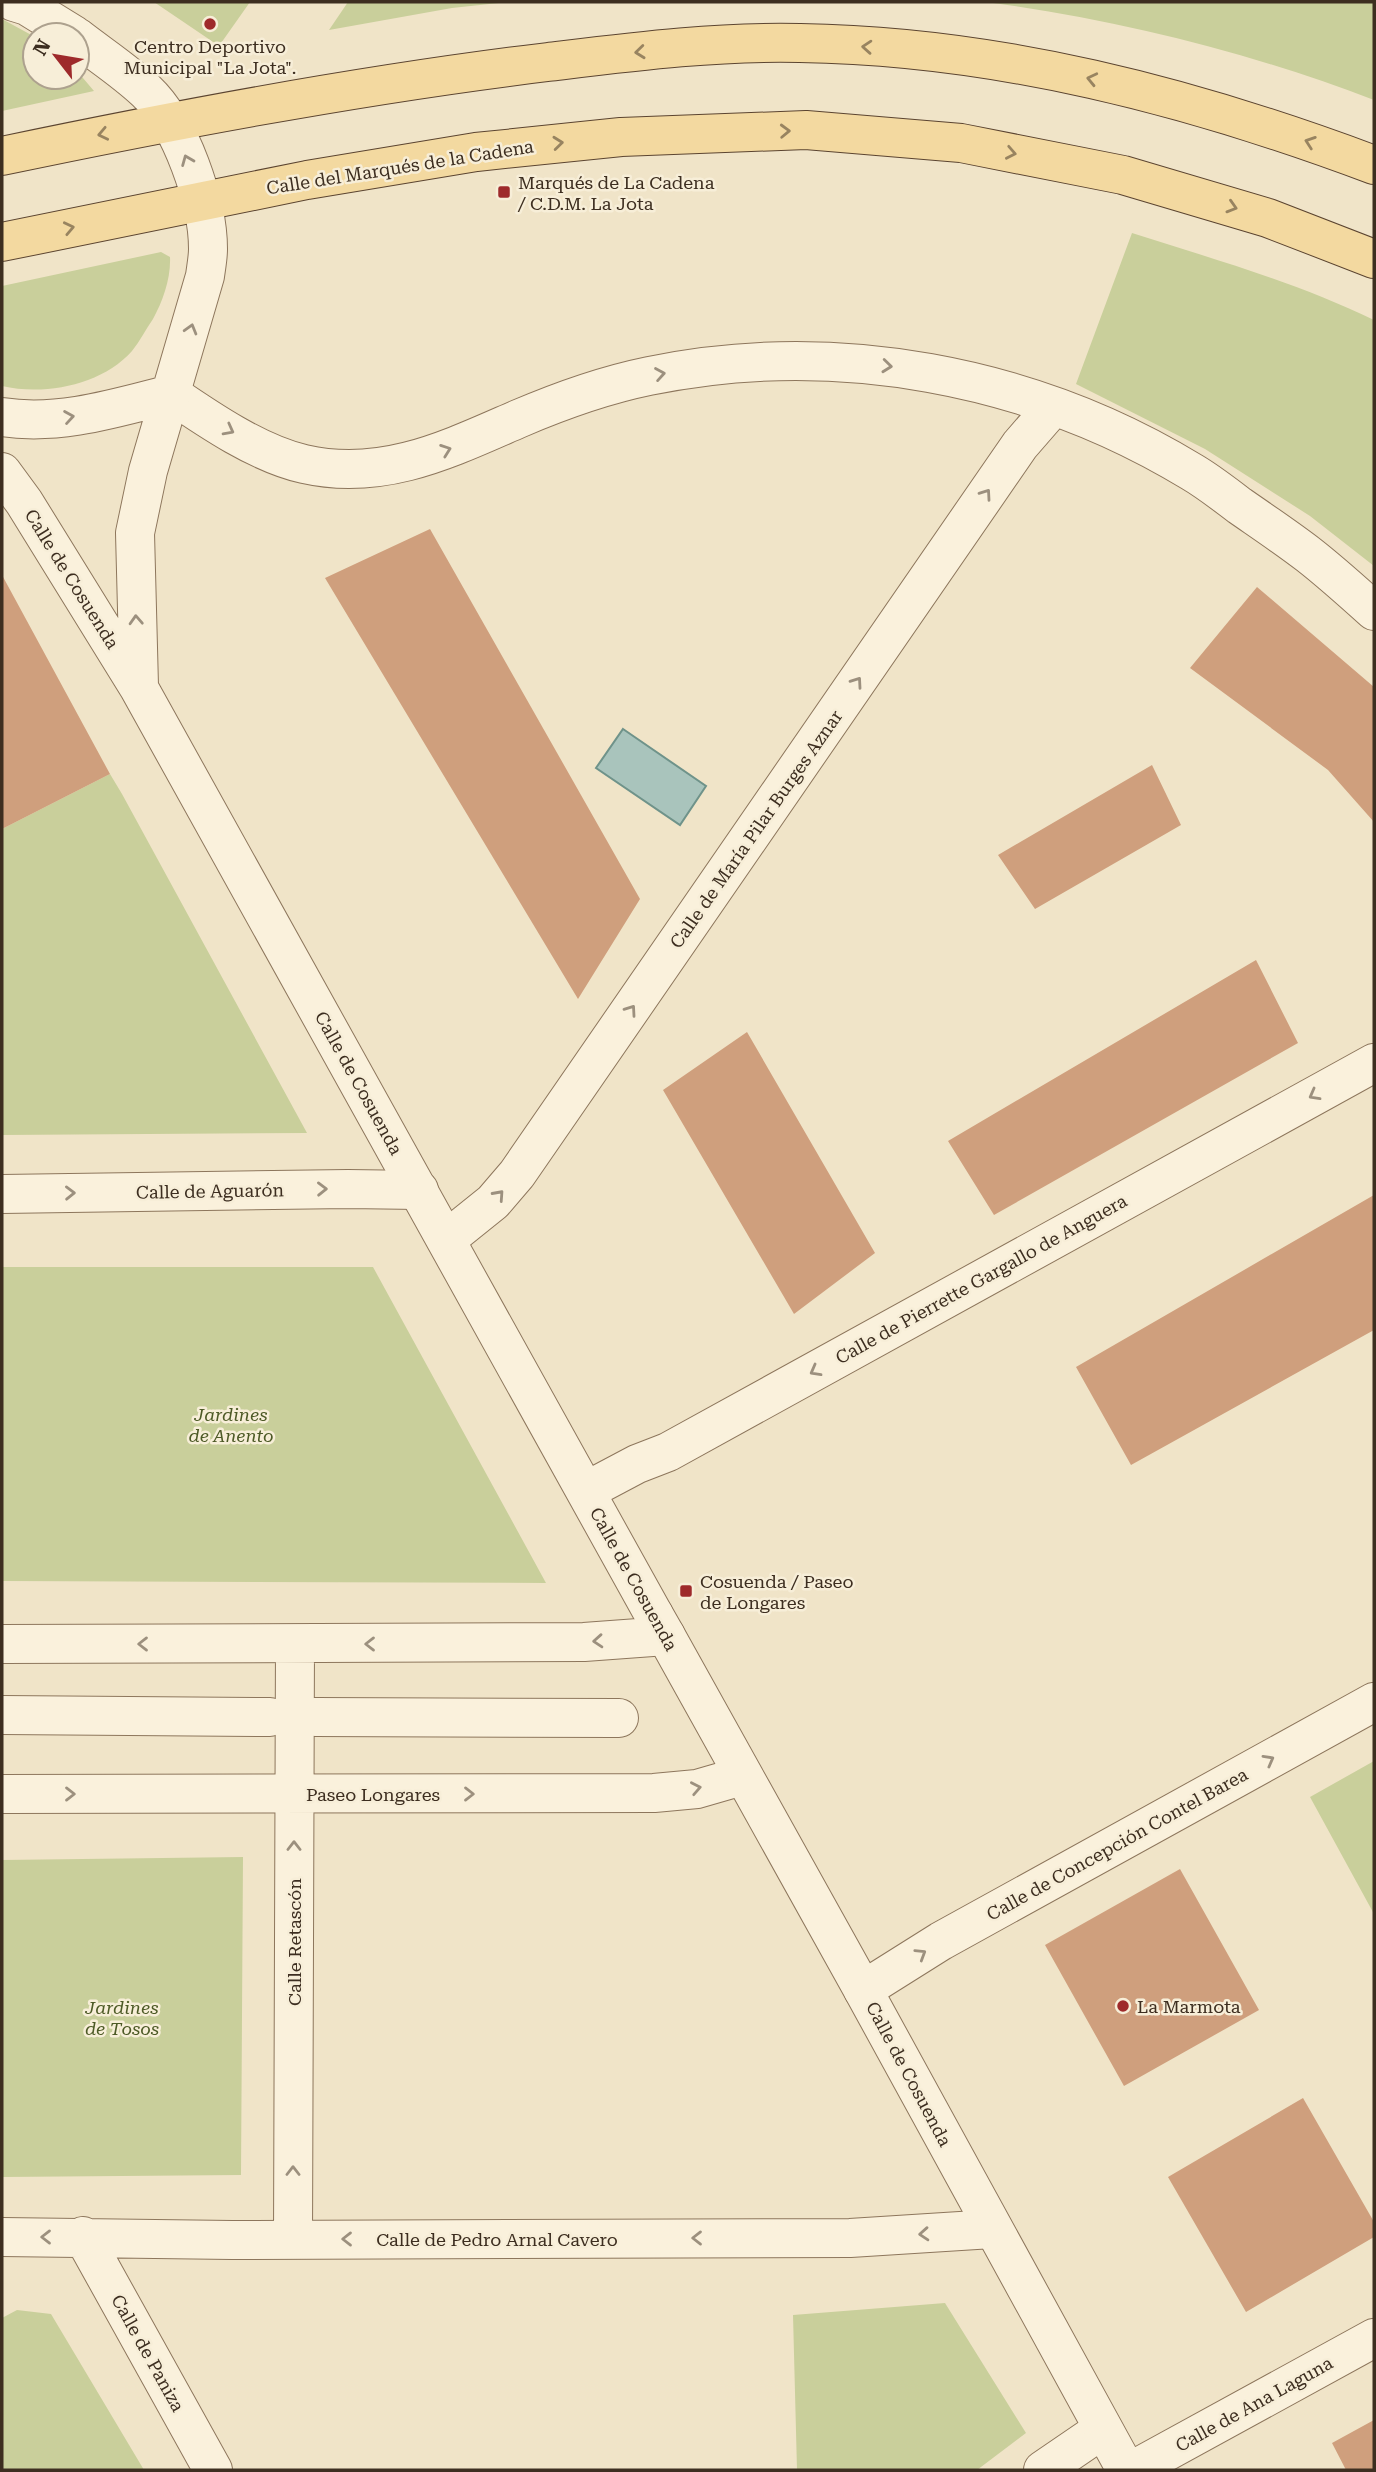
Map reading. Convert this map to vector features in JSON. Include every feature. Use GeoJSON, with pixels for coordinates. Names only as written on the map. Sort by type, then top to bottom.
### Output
{"type":"FeatureCollection","features":[{"type":"Feature","properties":{"kind":"main road"},"geometry":{"type":"LineString","coordinates":[[2,156],[170,120],[495,68],[699,47],[800,43],[920,50],[1038,66],[1158,94],[1374,165]]}},
{"type":"Feature","properties":{"kind":"main road","name":"Calle del Marqués de la Cadena"},"geometry":{"type":"LineString","coordinates":[[2,242],[201,201],[476,152],[621,137],[806,130],[961,143],[1123,175],[1268,218],[1374,259]]}},
{"type":"Feature","properties":{"kind":"street","name":"Calle de Cosuenda"},"geometry":{"type":"LineString","coordinates":[[21,3],[50,21]]}},
{"type":"Feature","properties":{"kind":"street","name":"Calle de Cosuenda"},"geometry":{"type":"LineString","coordinates":[[91,48],[147,92],[170,120],[201,201],[208,250],[205,276],[148,471],[135,533],[139,688]]}},
{"type":"Feature","properties":{"kind":"street"},"geometry":{"type":"LineString","coordinates":[[2,417],[29,421],[59,419],[171,394],[226,430],[290,460],[347,468],[384,467],[450,449],[562,402],[647,376],[749,362],[828,360],[914,369],[995,387],[1110,427],[1193,472],[1309,555],[1374,611]]}},
{"type":"Feature","properties":{"kind":"street","name":"Calle de María Pilar Burges Aznar"},"geometry":{"type":"LineString","coordinates":[[447,1239],[493,1202],[517,1174],[1020,445],[1053,407]]}},
{"type":"Feature","properties":{"kind":"street","name":"Calle de Cosuenda"},"geometry":{"type":"LineString","coordinates":[[2,472],[32,514],[139,688],[863,1990],[1126,2470]]}},
{"type":"Feature","properties":{"kind":"street","name":"Calle de Pierrette Gargallo de Anguera"},"geometry":{"type":"LineString","coordinates":[[586,1491],[637,1464],[668,1452],[1374,1062]]}},
{"type":"Feature","properties":{"kind":"street","name":"Calle de Aguarón"},"geometry":{"type":"LineString","coordinates":[[2,1194],[419,1190]]}},
{"type":"Feature","properties":{"kind":"street"},"geometry":{"type":"LineString","coordinates":[[2,1644],[584,1643],[660,1626]]}},
{"type":"Feature","properties":{"kind":"street","name":"Calle Retascón"},"geometry":{"type":"LineString","coordinates":[[293,2239],[295,1644]]}},
{"type":"Feature","properties":{"kind":"street","name":"Calle de Concepción Contel Barea"},"geometry":{"type":"LineString","coordinates":[[863,1990],[941,1941],[1374,1702]]}},
{"type":"Feature","properties":{"kind":"street"},"geometry":{"type":"LineString","coordinates":[[2,1716],[270,1717]]}},
{"type":"Feature","properties":{"kind":"street"},"geometry":{"type":"LineString","coordinates":[[315,1717],[619,1718]]}},
{"type":"Feature","properties":{"kind":"street","name":"Paseo Longares"},"geometry":{"type":"LineString","coordinates":[[2,1794],[654,1793],[696,1789],[743,1776]]}},
{"type":"Feature","properties":{"kind":"street","name":"Calle de Pedro Arnal Cavero"},"geometry":{"type":"LineString","coordinates":[[2,2237],[850,2238],[992,2229]]}},
{"type":"Feature","properties":{"kind":"street","name":"Calle de Paniza"},"geometry":{"type":"LineString","coordinates":[[83,2236],[213,2470]]}},
{"type":"Feature","properties":{"kind":"street","name":"Calle de Ana Laguna"},"geometry":{"type":"LineString","coordinates":[[1133,2470],[1374,2337]]}},
{"type":"Feature","properties":{"kind":"street"},"geometry":{"type":"LineString","coordinates":[[1043,2470],[1103,2429]]}},
{"type":"Feature","properties":{"kind":"green space","name":"Centro Deportivo Municipal \"La Jota\"."},"geometry":{"type":"Polygon","coordinates":[[[154,2],[250,2],[219,46],[154,2]]]}},
{"type":"Feature","properties":{"kind":"green space"},"geometry":{"type":"Polygon","coordinates":[[[348,2],[508,2],[452,8],[329,30],[348,2]]]}},
{"type":"Feature","properties":{"kind":"green space"},"geometry":{"type":"Polygon","coordinates":[[[986,2],[1374,2],[1374,100],[1279,67],[1183,40],[1085,18],[986,2]]]}},
{"type":"Feature","properties":{"kind":"green space"},"geometry":{"type":"Polygon","coordinates":[[[2,19],[21,29],[21,91],[91,91],[91,87],[94,91],[2,111],[2,19]]]}},
{"type":"Feature","properties":{"kind":"green space"},"geometry":{"type":"Polygon","coordinates":[[[1132,233],[1285,283],[1374,320],[1374,566],[1310,516],[1205,449],[1076,384],[1132,233]]]}},
{"type":"Feature","properties":{"kind":"green space"},"geometry":{"type":"Polygon","coordinates":[[[161,252],[170,257],[168,281],[163,297],[138,343],[120,363],[89,380],[72,385],[36,390],[2,386],[2,286],[161,252]]]}},
{"type":"Feature","properties":{"kind":"green space"},"geometry":{"type":"Polygon","coordinates":[[[110,774],[307,1133],[2,1135],[2,829],[110,774]]]}},
{"type":"Feature","properties":{"kind":"green space","name":"Jardines de Anento"},"geometry":{"type":"Polygon","coordinates":[[[2,1267],[373,1267],[546,1583],[2,1581],[2,1267]]]}},
{"type":"Feature","properties":{"kind":"green space"},"geometry":{"type":"Polygon","coordinates":[[[1374,1761],[1374,1914],[1310,1797],[1374,1761]]]}},
{"type":"Feature","properties":{"kind":"green space","name":"Jardines de Tosos"},"geometry":{"type":"Polygon","coordinates":[[[243,1857],[241,2175],[2,2177],[2,1860],[243,1857]]]}},
{"type":"Feature","properties":{"kind":"green space"},"geometry":{"type":"Polygon","coordinates":[[[945,2303],[1026,2433],[977,2470],[797,2470],[793,2315],[945,2303]]]}},
{"type":"Feature","properties":{"kind":"green space"},"geometry":{"type":"Polygon","coordinates":[[[17,2310],[51,2314],[144,2470],[2,2470],[2,2318],[17,2310]]]}},
{"type":"Feature","properties":{"kind":"water"},"geometry":{"type":"Polygon","coordinates":[[[623,729],[706,786],[680,825],[596,768],[623,729]]]}},
{"type":"Feature","properties":{"kind":"building"},"geometry":{"type":"Polygon","coordinates":[[[430,529],[640,899],[578,999],[325,578],[430,529]]]}},
{"type":"Feature","properties":{"kind":"building"},"geometry":{"type":"Polygon","coordinates":[[[2,575],[110,774],[2,829],[2,575]]]}},
{"type":"Feature","properties":{"kind":"building"},"geometry":{"type":"Polygon","coordinates":[[[1257,587],[1374,687],[1374,822],[1328,770],[1190,668],[1257,587]]]}},
{"type":"Feature","properties":{"kind":"building"},"geometry":{"type":"Polygon","coordinates":[[[1152,765],[1181,825],[1035,909],[998,855],[1152,765]]]}},
{"type":"Feature","properties":{"kind":"building"},"geometry":{"type":"Polygon","coordinates":[[[1256,960],[1298,1043],[994,1215],[948,1141],[1256,960]]]}},
{"type":"Feature","properties":{"kind":"building"},"geometry":{"type":"Polygon","coordinates":[[[747,1032],[875,1253],[794,1314],[663,1090],[747,1032]]]}},
{"type":"Feature","properties":{"kind":"building"},"geometry":{"type":"Polygon","coordinates":[[[1374,1195],[1374,1330],[1131,1465],[1076,1367],[1374,1195]]]}},
{"type":"Feature","properties":{"kind":"building"},"geometry":{"type":"Polygon","coordinates":[[[1180,1869],[1259,2010],[1124,2086],[1045,1945],[1180,1869]]]}},
{"type":"Feature","properties":{"kind":"building"},"geometry":{"type":"Polygon","coordinates":[[[1303,2098],[1374,2222],[1374,2237],[1246,2312],[1168,2177],[1303,2098]]]}},
{"type":"Feature","properties":{"kind":"building"},"geometry":{"type":"Polygon","coordinates":[[[1374,2420],[1374,2470],[1346,2470],[1332,2443],[1374,2420]]]}},
{"type":"Feature","properties":{"kind":"place","name":"Centro Deportivo Municipal \"La Jota\"."},"geometry":{"type":"Point","coordinates":[210,24]}},
{"type":"Feature","properties":{"kind":"place","name":"Marqués de La Cadena / C.D.M. La Jota"},"geometry":{"type":"Point","coordinates":[504,192]}},
{"type":"Feature","properties":{"kind":"place","name":"Cosuenda / Paseo de Longares"},"geometry":{"type":"Point","coordinates":[686,1591]}},
{"type":"Feature","properties":{"kind":"place","name":"La Marmota"},"geometry":{"type":"Point","coordinates":[1123,2006]}}]}
